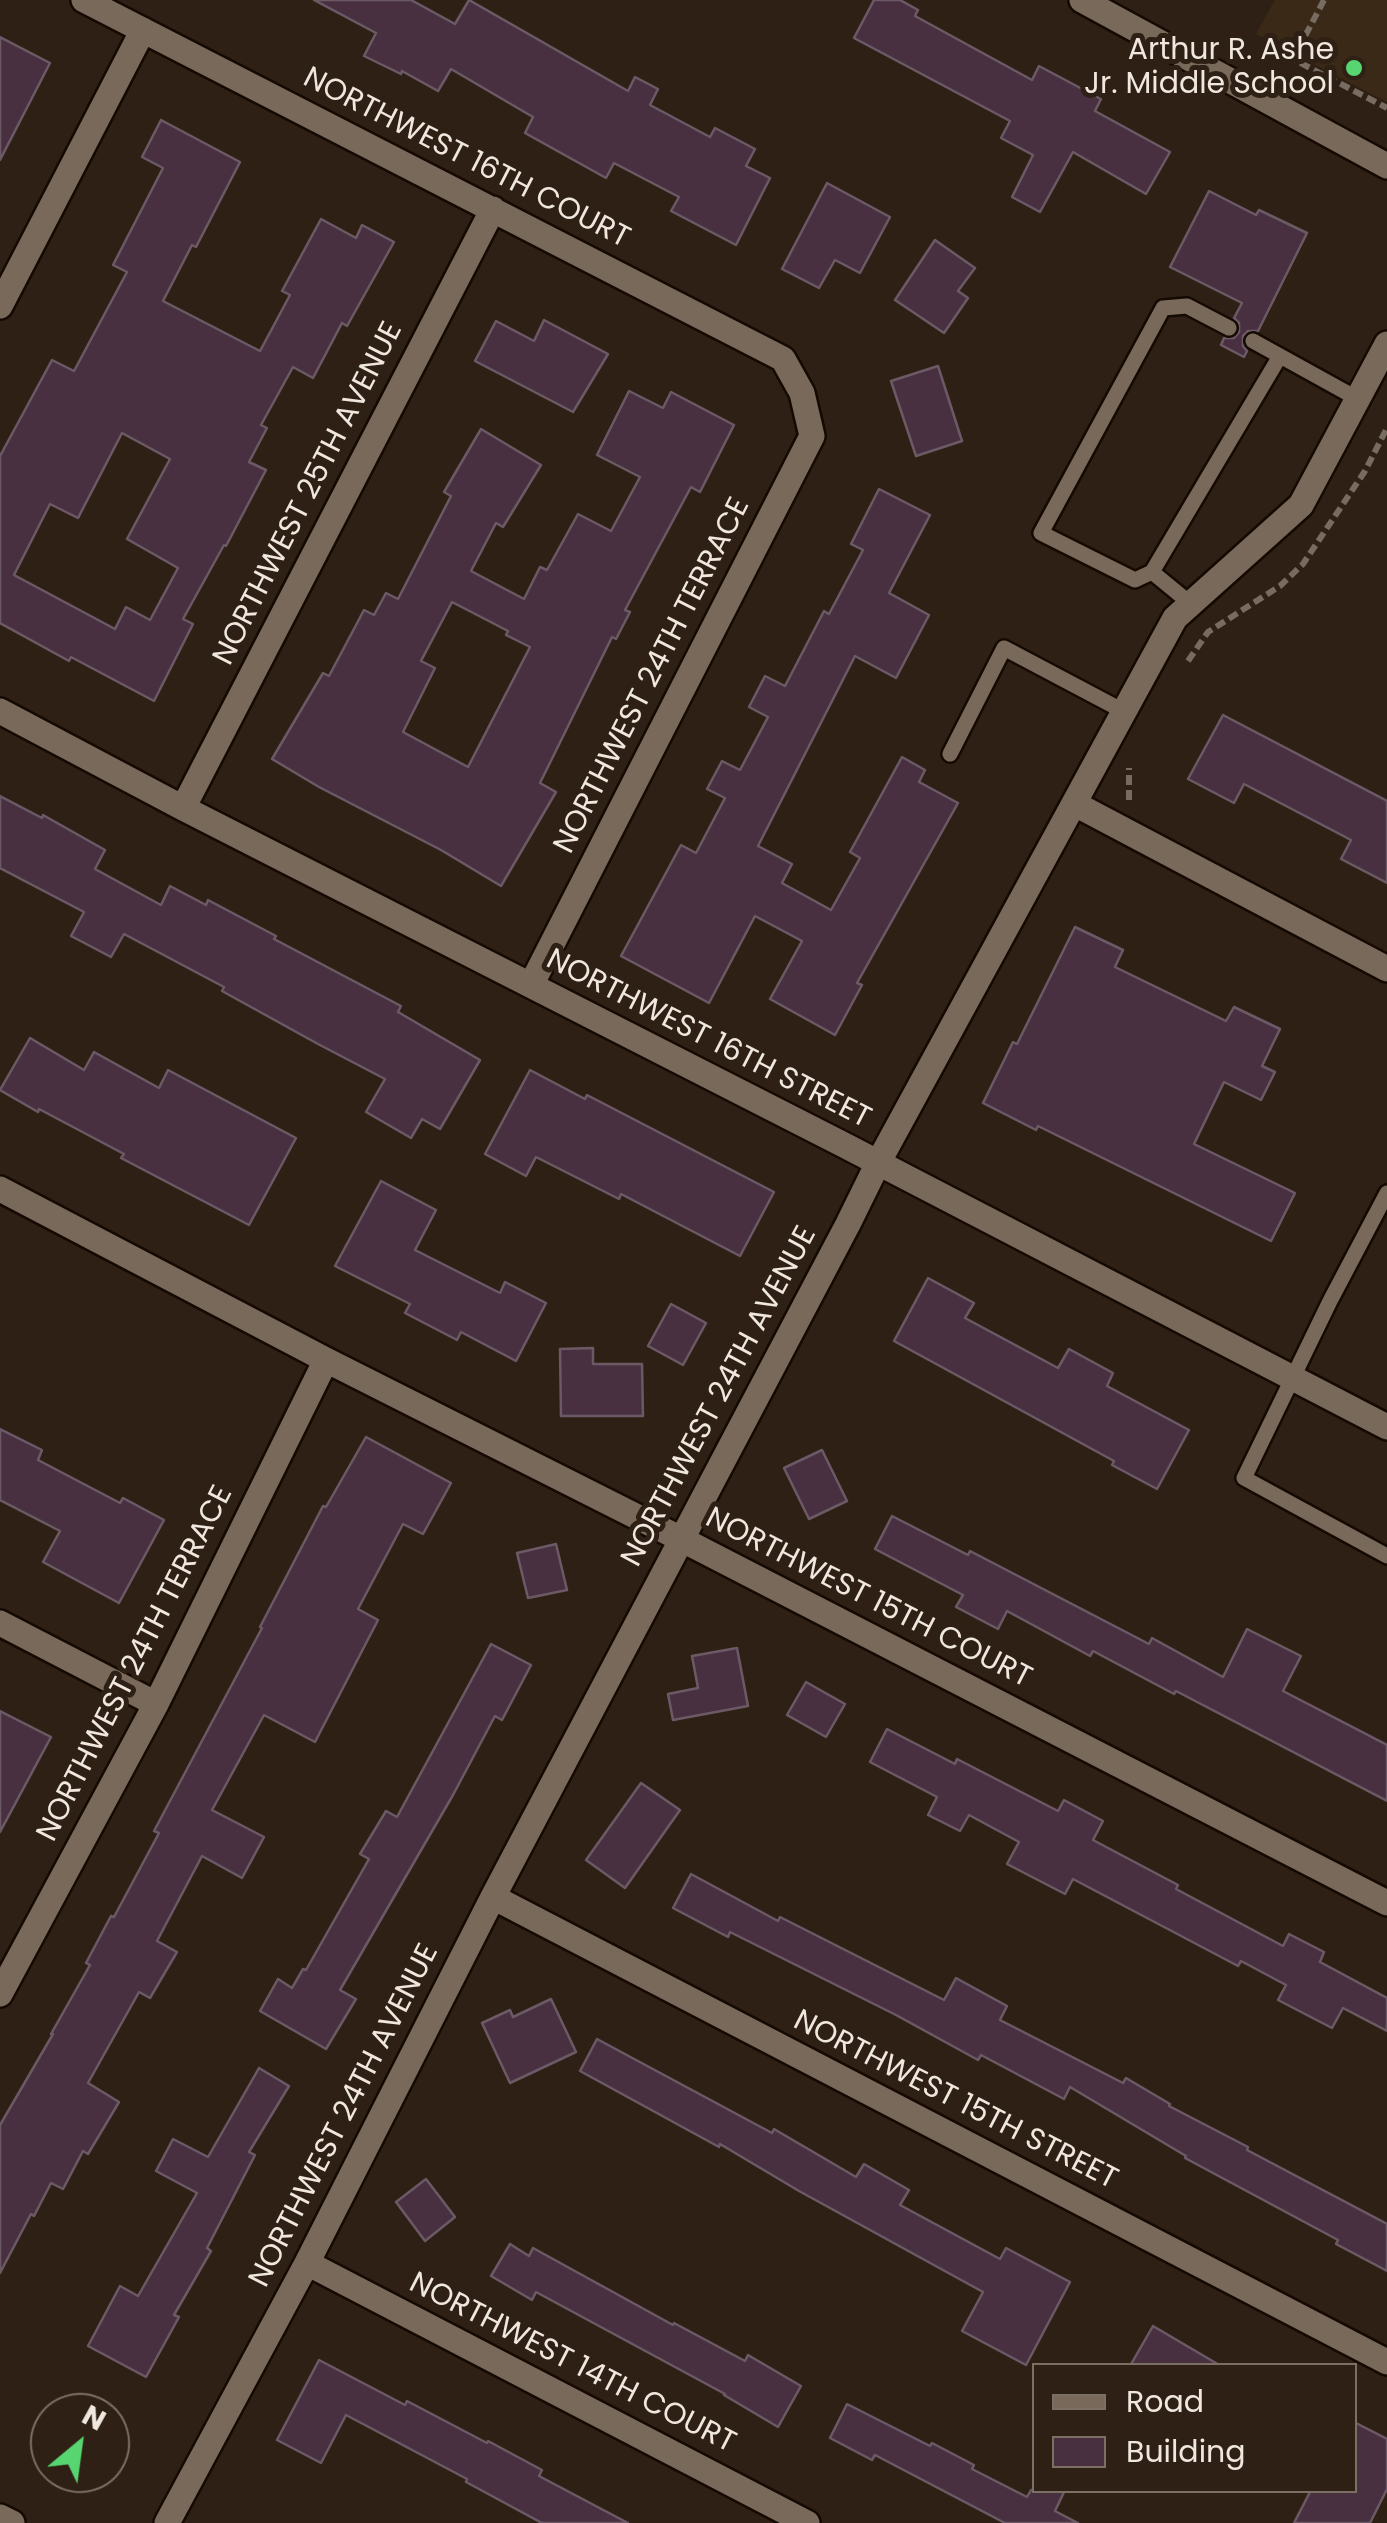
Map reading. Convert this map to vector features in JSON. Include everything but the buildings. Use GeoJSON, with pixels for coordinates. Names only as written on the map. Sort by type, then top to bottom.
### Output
{"type":"FeatureCollection","features":[{"type":"Feature","properties":{"kind":"street","name":"NORTHWEST 16TH COURT"},"geometry":{"type":"LineString","coordinates":[[84,0],[783,359],[802,393]]}},
{"type":"Feature","properties":{"kind":"street"},"geometry":{"type":"LineString","coordinates":[[1082,0],[1387,166]]}},
{"type":"Feature","properties":{"kind":"street"},"geometry":{"type":"LineString","coordinates":[[0,306],[143,30]]}},
{"type":"Feature","properties":{"kind":"street","name":"NORTHWEST 25TH AVENUE"},"geometry":{"type":"LineString","coordinates":[[183,808],[492,209]]}},
{"type":"Feature","properties":{"kind":"street","name":"NORTHWEST 24TH AVENUE"},"geometry":{"type":"LineString","coordinates":[[167,2523],[307,2263],[493,1897],[878,1163],[1175,618],[1301,504],[1387,344]]}},
{"type":"Feature","properties":{"kind":"street","name":"NORTHWEST 24TH TERRACE"},"geometry":{"type":"LineString","coordinates":[[531,985],[812,436],[802,393]]}},
{"type":"Feature","properties":{"kind":"street","name":"NORTHWEST 16TH STREET"},"geometry":{"type":"LineString","coordinates":[[0,711],[1387,1427]]}},
{"type":"Feature","properties":{"kind":"street"},"geometry":{"type":"LineString","coordinates":[[1075,804],[1387,969]]}},
{"type":"Feature","properties":{"kind":"street","name":"NORTHWEST 15TH COURT"},"geometry":{"type":"LineString","coordinates":[[0,1188],[326,1360],[1387,1902]]}},
{"type":"Feature","properties":{"kind":"street","name":"NORTHWEST 24TH TERRACE"},"geometry":{"type":"LineString","coordinates":[[0,1994],[156,1704],[326,1360]]}},
{"type":"Feature","properties":{"kind":"street"},"geometry":{"type":"LineString","coordinates":[[0,1623],[156,1704]]}},
{"type":"Feature","properties":{"kind":"street","name":"NORTHWEST 15TH STREET"},"geometry":{"type":"LineString","coordinates":[[493,1897],[1387,2362]]}},
{"type":"Feature","properties":{"kind":"street","name":"NORTHWEST 14TH COURT"},"geometry":{"type":"LineString","coordinates":[[307,2263],[807,2523]]}},
{"type":"Feature","properties":{"kind":"street"},"geometry":{"type":"LineString","coordinates":[[0,2517],[12,2523]]}},
{"type":"Feature","properties":{"kind":"lane"},"geometry":{"type":"LineString","coordinates":[[1229,328],[1187,306],[1163,308],[1041,533],[1135,580],[1152,572],[1280,356]]}},
{"type":"Feature","properties":{"kind":"lane"},"geometry":{"type":"LineString","coordinates":[[1252,340],[1358,399]]}},
{"type":"Feature","properties":{"kind":"lane"},"geometry":{"type":"LineString","coordinates":[[1152,572],[1191,604]]}},
{"type":"Feature","properties":{"kind":"lane"},"geometry":{"type":"LineString","coordinates":[[950,754],[1004,648],[1125,712]]}},
{"type":"Feature","properties":{"kind":"lane"},"geometry":{"type":"LineString","coordinates":[[1387,1192],[1244,1478],[1387,1556]]}},
{"type":"Feature","properties":{"kind":"path"},"geometry":{"type":"LineString","coordinates":[[1324,0],[1293,59],[1387,108]]}},
{"type":"Feature","properties":{"kind":"path"},"geometry":{"type":"LineString","coordinates":[[1186,665],[1208,632],[1280,586],[1303,564],[1364,471],[1387,428]]}},
{"type":"Feature","properties":{"kind":"path"},"geometry":{"type":"LineString","coordinates":[[1128,805],[1128,770],[1134,756]]}},
{"type":"Feature","properties":{"kind":"shaded area","name":"Arthur R. Ashe Jr. Middle School"},"geometry":{"type":"Polygon","coordinates":[[[1275,0],[1387,0],[1387,102],[1256,34],[1275,0]]]}},
{"type":"Feature","properties":{"kind":"place","name":"Arthur R. Ashe Jr. Middle School"},"geometry":{"type":"Point","coordinates":[1354,68]}}]}
